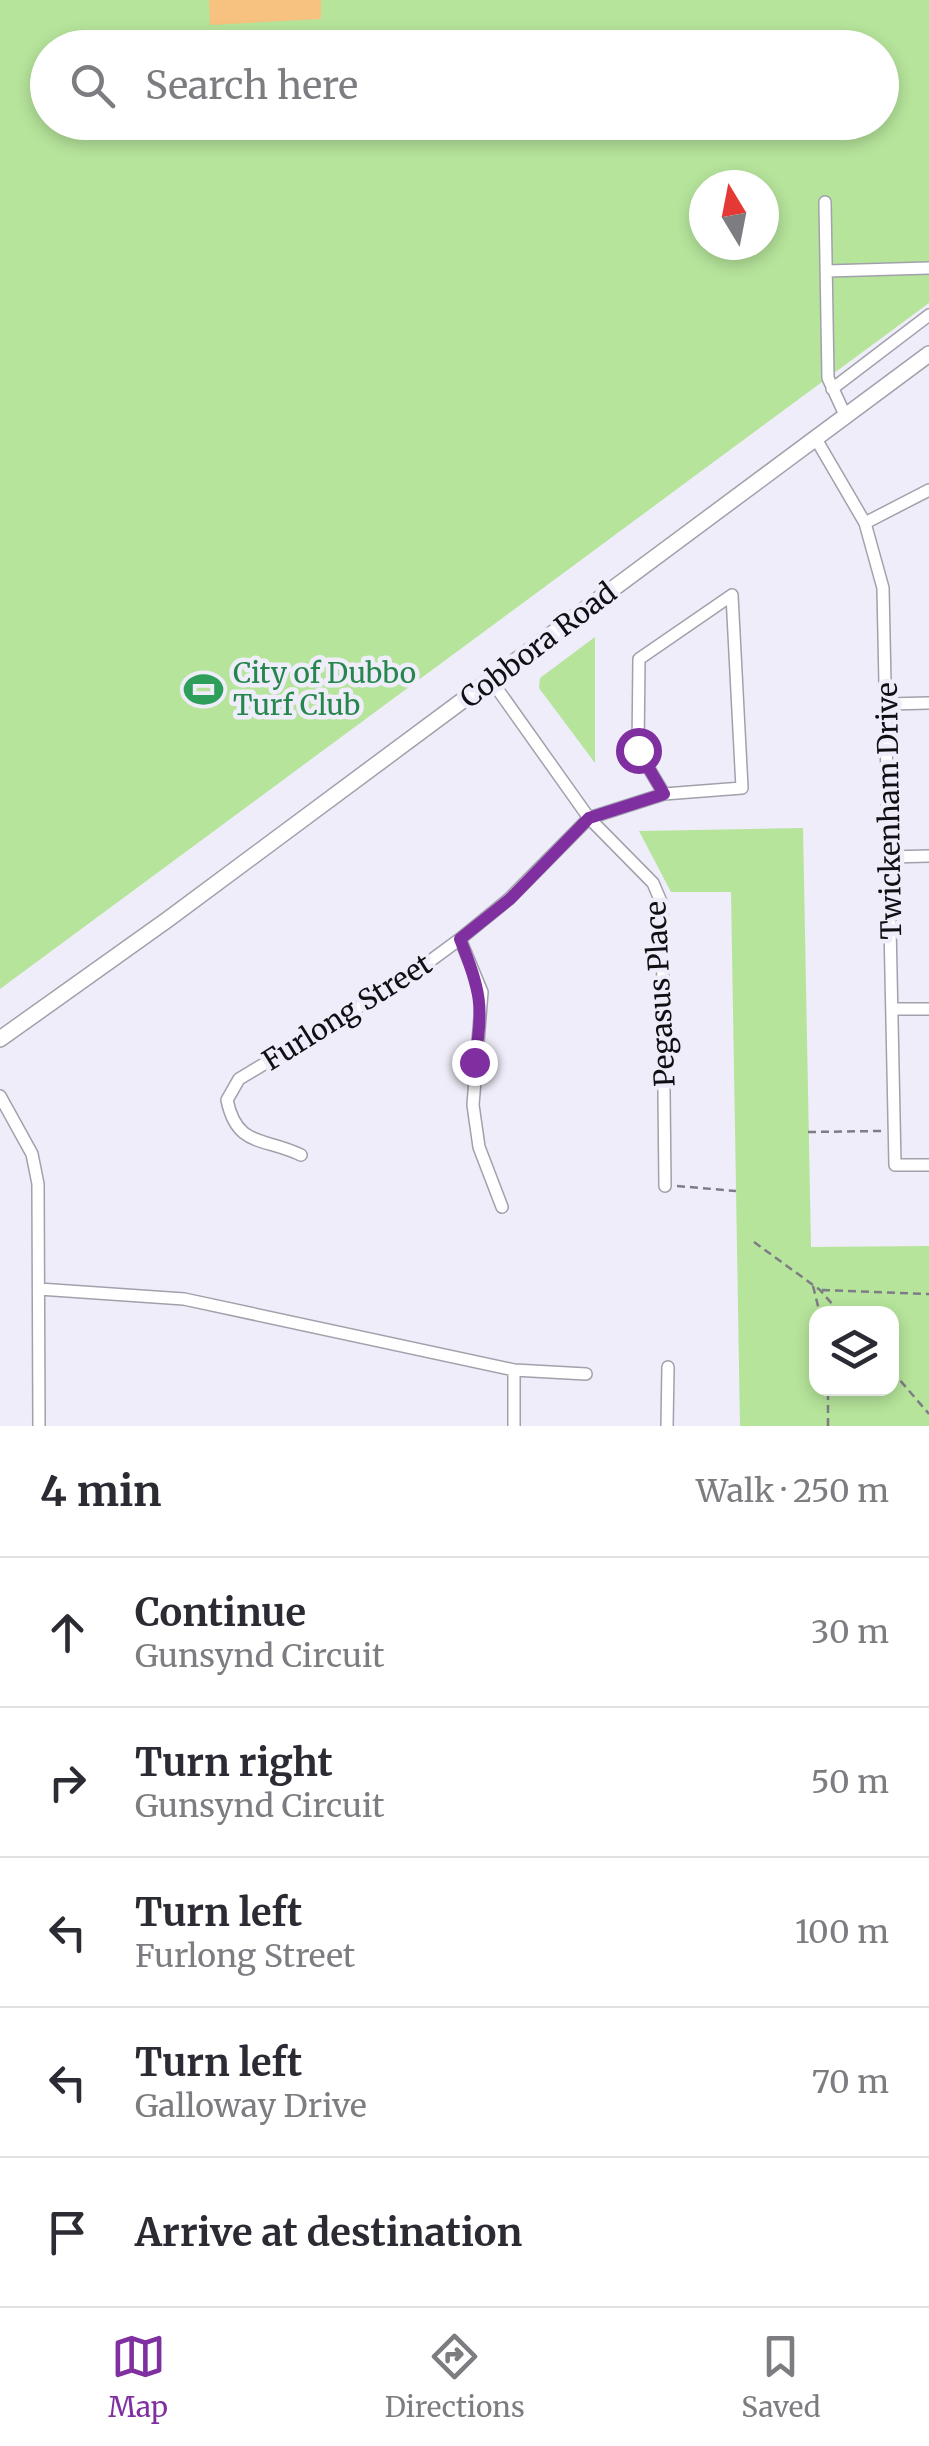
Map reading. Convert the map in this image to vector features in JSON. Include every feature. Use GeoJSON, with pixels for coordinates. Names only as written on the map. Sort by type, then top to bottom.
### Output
{"type":"FeatureCollection","features":[{"type":"Feature","properties":{"kind":"main road","name":"Cobbora Road"},"geometry":{"type":"LineString","coordinates":[[0,1038],[929,354]]}},
{"type":"Feature","properties":{"kind":"street"},"geometry":{"type":"LineString","coordinates":[[825,202],[828,378],[846,417]]}},
{"type":"Feature","properties":{"kind":"street"},"geometry":{"type":"LineString","coordinates":[[827,271],[929,268]]}},
{"type":"Feature","properties":{"kind":"street"},"geometry":{"type":"LineString","coordinates":[[832,389],[929,315]]}},
{"type":"Feature","properties":{"kind":"street","name":"Twickenham Drive"},"geometry":{"type":"LineString","coordinates":[[816,438],[866,523],[883,588],[895,1166],[929,1165]]}},
{"type":"Feature","properties":{"kind":"street"},"geometry":{"type":"LineString","coordinates":[[866,523],[929,490]]}},
{"type":"Feature","properties":{"kind":"street"},"geometry":{"type":"LineString","coordinates":[[589,818],[664,794],[742,788],[732,595],[639,659],[638,750],[664,794]]}},
{"type":"Feature","properties":{"kind":"street","name":"Pegasus Place"},"geometry":{"type":"LineString","coordinates":[[491,680],[589,818],[653,882],[662,904],[665,1186]]}},
{"type":"Feature","properties":{"kind":"street"},"geometry":{"type":"LineString","coordinates":[[887,704],[929,703]]}},
{"type":"Feature","properties":{"kind":"street","name":"Furlong Street"},"geometry":{"type":"LineString","coordinates":[[301,1155],[243,1136],[232,1121],[227,1100],[239,1079],[407,978],[460,939],[510,899],[589,818]]}},
{"type":"Feature","properties":{"kind":"street"},"geometry":{"type":"LineString","coordinates":[[889,857],[929,856]]}},
{"type":"Feature","properties":{"kind":"street"},"geometry":{"type":"LineString","coordinates":[[460,939],[482,992],[473,1105],[479,1147],[502,1207]]}},
{"type":"Feature","properties":{"kind":"street"},"geometry":{"type":"LineString","coordinates":[[892,1009],[929,1009]]}},
{"type":"Feature","properties":{"kind":"street"},"geometry":{"type":"LineString","coordinates":[[0,1096],[32,1154],[38,1184],[39,1426]]}},
{"type":"Feature","properties":{"kind":"street"},"geometry":{"type":"LineString","coordinates":[[39,1289],[121,1291],[184,1299],[514,1370],[586,1374]]}},
{"type":"Feature","properties":{"kind":"street"},"geometry":{"type":"LineString","coordinates":[[667,1426],[668,1367]]}},
{"type":"Feature","properties":{"kind":"street"},"geometry":{"type":"LineString","coordinates":[[514,1370],[514,1426]]}},
{"type":"Feature","properties":{"kind":"path"},"geometry":{"type":"LineString","coordinates":[[808,1132],[894,1130]]}},
{"type":"Feature","properties":{"kind":"path"},"geometry":{"type":"LineString","coordinates":[[665,1186],[736,1191]]}},
{"type":"Feature","properties":{"kind":"path"},"geometry":{"type":"LineString","coordinates":[[754,1242],[813,1284],[834,1306]]}},
{"type":"Feature","properties":{"kind":"path"},"geometry":{"type":"LineString","coordinates":[[813,1284],[818,1306]]}},
{"type":"Feature","properties":{"kind":"path"},"geometry":{"type":"LineString","coordinates":[[820,1290],[929,1294]]}},
{"type":"Feature","properties":{"kind":"path"},"geometry":{"type":"LineString","coordinates":[[899,1379],[929,1414]]}},
{"type":"Feature","properties":{"kind":"path"},"geometry":{"type":"LineString","coordinates":[[828,1396],[828,1426]]}},
{"type":"Feature","properties":{"kind":"green space","name":"City of Dubbo Turf Club"},"geometry":{"type":"Polygon","coordinates":[[[0,0],[929,0],[929,303],[0,989],[0,0]]]}},
{"type":"Feature","properties":{"kind":"green space"},"geometry":{"type":"Polygon","coordinates":[[[595,637],[595,763],[539,688],[540,678],[595,637]]]}},
{"type":"Feature","properties":{"kind":"green space"},"geometry":{"type":"Polygon","coordinates":[[[803,828],[811,1247],[929,1246],[929,1426],[740,1426],[731,892],[671,892],[639,831],[803,828]]]}},
{"type":"Feature","properties":{"kind":"building"},"geometry":{"type":"Polygon","coordinates":[[[209,0],[321,0],[321,19],[210,25],[209,0]]]}},
{"type":"Feature","properties":{"kind":"place","name":"City of Dubbo Turf Club"},"geometry":{"type":"Point","coordinates":[203,689]}},
{"type":"Feature","properties":{"kind":"route"},"geometry":{"type":"LineString","coordinates":[[474,1062],[482,1021],[482,992],[460,939],[510,899],[589,818],[664,794],[638,750]]}}]}
